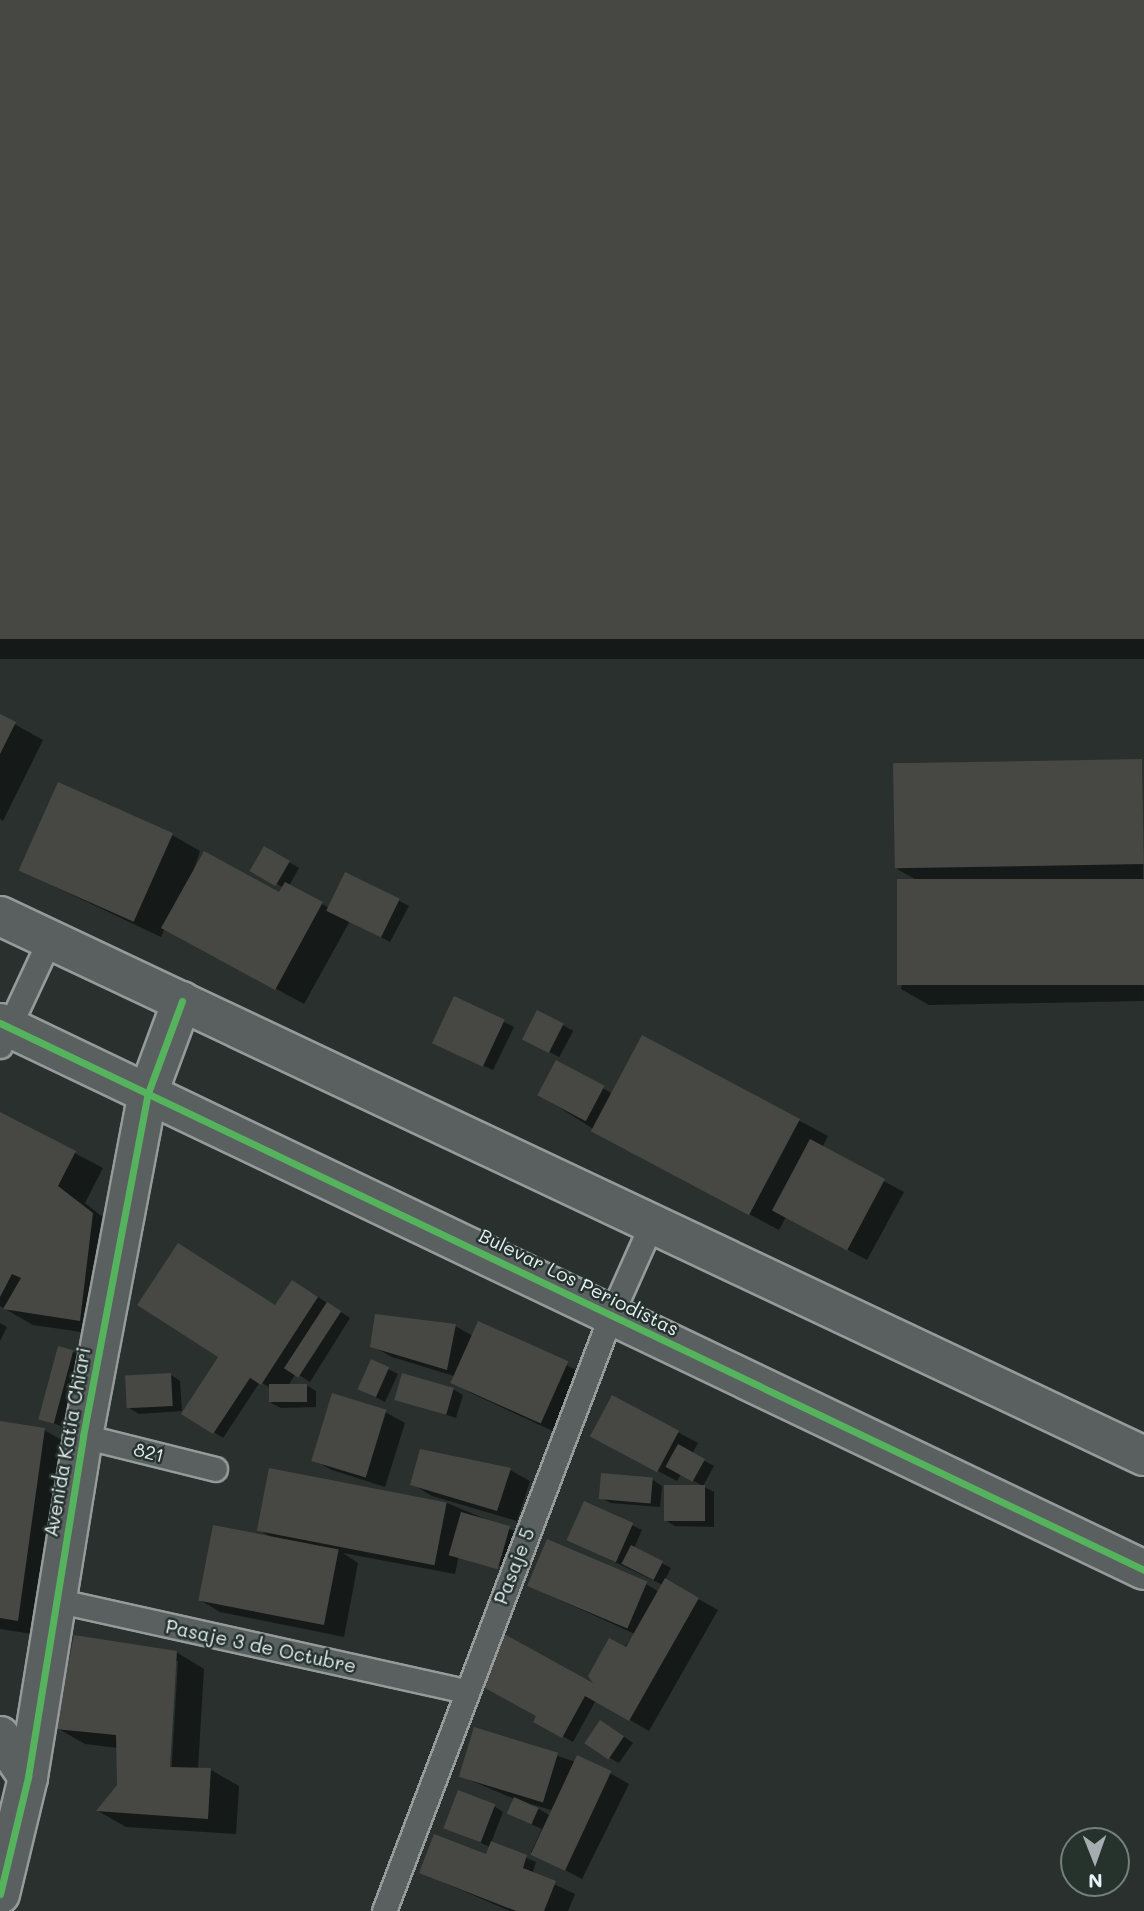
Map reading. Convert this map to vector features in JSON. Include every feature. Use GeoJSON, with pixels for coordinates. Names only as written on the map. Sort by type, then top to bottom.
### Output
{"type":"FeatureCollection","features":[{"type":"Feature","properties":{"kind":"street"},"geometry":{"type":"LineString","coordinates":[[0,916],[1144,1456]]}},
{"type":"Feature","properties":{"kind":"street","name":"Avenida Katia Chiari"},"geometry":{"type":"LineString","coordinates":[[0,1894],[28,1777],[83,1436],[148,1093],[183,1001]]}},
{"type":"Feature","properties":{"kind":"street","name":"Bulevar Los Periodistas"},"geometry":{"type":"LineString","coordinates":[[3,1032],[148,1093],[1144,1570]]}},
{"type":"Feature","properties":{"kind":"street"},"geometry":{"type":"LineString","coordinates":[[0,1736],[28,1777]]}},
{"type":"Feature","properties":{"kind":"lane"},"geometry":{"type":"LineString","coordinates":[[3,1032],[50,939]]}},
{"type":"Feature","properties":{"kind":"lane","name":"Pasaje 5"},"geometry":{"type":"LineString","coordinates":[[384,1911],[611,1315],[652,1223]]}},
{"type":"Feature","properties":{"kind":"lane","name":"821"},"geometry":{"type":"LineString","coordinates":[[83,1436],[215,1469]]}},
{"type":"Feature","properties":{"kind":"lane","name":"Pasaje 3 de Octubre"},"geometry":{"type":"LineString","coordinates":[[55,1600],[466,1692]]}},
{"type":"Feature","properties":{"kind":"building"},"geometry":{"type":"Polygon","coordinates":[[[0,0],[1144,0],[1144,639],[0,639],[0,0]]]}},
{"type":"Feature","properties":{"kind":"building"},"geometry":{"type":"Polygon","coordinates":[[[0,714],[16,722],[0,754],[0,714]]]}},
{"type":"Feature","properties":{"kind":"building"},"geometry":{"type":"Polygon","coordinates":[[[1142,759],[1144,864],[895,868],[893,763],[1142,759]]]}},
{"type":"Feature","properties":{"kind":"building"},"geometry":{"type":"Polygon","coordinates":[[[58,782],[173,833],[134,922],[19,871],[58,782]]]}},
{"type":"Feature","properties":{"kind":"building"},"geometry":{"type":"Polygon","coordinates":[[[264,846],[290,861],[275,886],[250,871],[264,846]]]}},
{"type":"Feature","properties":{"kind":"building"},"geometry":{"type":"Polygon","coordinates":[[[204,851],[279,892],[285,882],[323,902],[275,990],[161,928],[204,851]]]}},
{"type":"Feature","properties":{"kind":"building"},"geometry":{"type":"Polygon","coordinates":[[[345,872],[400,899],[381,937],[326,911],[345,872]]]}},
{"type":"Feature","properties":{"kind":"building"},"geometry":{"type":"Polygon","coordinates":[[[897,879],[1144,879],[1144,985],[897,985],[897,879]]]}},
{"type":"Feature","properties":{"kind":"building"},"geometry":{"type":"Polygon","coordinates":[[[454,996],[505,1020],[483,1067],[432,1043],[454,996]]]}},
{"type":"Feature","properties":{"kind":"building"},"geometry":{"type":"Polygon","coordinates":[[[537,1010],[564,1024],[549,1053],[522,1039],[537,1010]]]}},
{"type":"Feature","properties":{"kind":"building"},"geometry":{"type":"Polygon","coordinates":[[[642,1035],[800,1119],[749,1215],[591,1131],[642,1035]]]}},
{"type":"Feature","properties":{"kind":"building"},"geometry":{"type":"Polygon","coordinates":[[[556,1060],[605,1086],[586,1121],[537,1095],[556,1060]]]}},
{"type":"Feature","properties":{"kind":"building"},"geometry":{"type":"Polygon","coordinates":[[[0,1112],[76,1151],[58,1186],[93,1213],[80,1321],[3,1309],[21,1278],[12,1274],[0,1297],[0,1112]]]}},
{"type":"Feature","properties":{"kind":"building"},"geometry":{"type":"Polygon","coordinates":[[[810,1139],[885,1179],[847,1250],[772,1211],[810,1139]]]}},
{"type":"Feature","properties":{"kind":"building"},"geometry":{"type":"Polygon","coordinates":[[[178,1243],[275,1305],[292,1280],[318,1297],[261,1385],[250,1378],[213,1434],[181,1414],[218,1357],[137,1305],[178,1243]]]}},
{"type":"Feature","properties":{"kind":"building"},"geometry":{"type":"Polygon","coordinates":[[[327,1302],[341,1311],[298,1378],[284,1368],[327,1302]]]}},
{"type":"Feature","properties":{"kind":"building"},"geometry":{"type":"Polygon","coordinates":[[[375,1314],[456,1324],[447,1370],[370,1347],[375,1314]]]}},
{"type":"Feature","properties":{"kind":"building"},"geometry":{"type":"Polygon","coordinates":[[[478,1321],[568,1361],[541,1423],[450,1383],[478,1321]]]}},
{"type":"Feature","properties":{"kind":"building"},"geometry":{"type":"Polygon","coordinates":[[[58,1346],[73,1350],[54,1424],[38,1419],[58,1346]]]}},
{"type":"Feature","properties":{"kind":"building"},"geometry":{"type":"Polygon","coordinates":[[[371,1359],[389,1367],[376,1397],[358,1389],[371,1359]]]}},
{"type":"Feature","properties":{"kind":"building"},"geometry":{"type":"Polygon","coordinates":[[[171,1373],[173,1406],[127,1408],[125,1375],[171,1373]]]}},
{"type":"Feature","properties":{"kind":"building"},"geometry":{"type":"Polygon","coordinates":[[[402,1373],[454,1388],[446,1415],[394,1400],[402,1373]]]}},
{"type":"Feature","properties":{"kind":"building"},"geometry":{"type":"Polygon","coordinates":[[[269,1384],[307,1384],[307,1402],[269,1402],[269,1384]]]}},
{"type":"Feature","properties":{"kind":"building"},"geometry":{"type":"Polygon","coordinates":[[[332,1393],[387,1410],[366,1478],[311,1461],[332,1393]]]}},
{"type":"Feature","properties":{"kind":"building"},"geometry":{"type":"Polygon","coordinates":[[[612,1395],[679,1431],[657,1472],[590,1436],[612,1395]]]}},
{"type":"Feature","properties":{"kind":"building"},"geometry":{"type":"Polygon","coordinates":[[[0,1421],[45,1428],[18,1621],[0,1618],[0,1421]]]}},
{"type":"Feature","properties":{"kind":"building"},"geometry":{"type":"Polygon","coordinates":[[[678,1444],[705,1459],[693,1482],[665,1467],[678,1444]]]}},
{"type":"Feature","properties":{"kind":"building"},"geometry":{"type":"Polygon","coordinates":[[[420,1449],[511,1468],[497,1511],[410,1485],[420,1449]]]}},
{"type":"Feature","properties":{"kind":"building"},"geometry":{"type":"Polygon","coordinates":[[[269,1468],[447,1503],[434,1565],[257,1531],[269,1468]]]}},
{"type":"Feature","properties":{"kind":"building"},"geometry":{"type":"Polygon","coordinates":[[[601,1473],[653,1478],[651,1503],[599,1499],[601,1473]]]}},
{"type":"Feature","properties":{"kind":"building"},"geometry":{"type":"Polygon","coordinates":[[[664,1485],[705,1485],[705,1521],[664,1521],[664,1485]]]}},
{"type":"Feature","properties":{"kind":"building"},"geometry":{"type":"Polygon","coordinates":[[[584,1501],[633,1523],[616,1562],[567,1540],[584,1501]]]}},
{"type":"Feature","properties":{"kind":"building"},"geometry":{"type":"Polygon","coordinates":[[[461,1512],[510,1526],[498,1569],[449,1555],[461,1512]]]}},
{"type":"Feature","properties":{"kind":"building"},"geometry":{"type":"Polygon","coordinates":[[[213,1525],[339,1549],[324,1625],[198,1601],[213,1525]]]}},
{"type":"Feature","properties":{"kind":"building"},"geometry":{"type":"Polygon","coordinates":[[[547,1539],[647,1582],[627,1629],[527,1586],[547,1539]]]}},
{"type":"Feature","properties":{"kind":"building"},"geometry":{"type":"Polygon","coordinates":[[[631,1545],[663,1561],[654,1580],[621,1564],[631,1545]]]}},
{"type":"Feature","properties":{"kind":"building"},"geometry":{"type":"Polygon","coordinates":[[[665,1578],[699,1598],[629,1721],[585,1696],[562,1738],[533,1722],[536,1716],[474,1682],[501,1632],[593,1683],[588,1676],[609,1638],[626,1647],[665,1578]]]}},
{"type":"Feature","properties":{"kind":"building"},"geometry":{"type":"Polygon","coordinates":[[[74,1635],[177,1651],[170,1767],[211,1768],[208,1819],[96,1811],[117,1785],[116,1735],[55,1729],[74,1635]]]}},
{"type":"Feature","properties":{"kind":"building"},"geometry":{"type":"Polygon","coordinates":[[[600,1720],[624,1736],[608,1759],[584,1743],[600,1720]]]}},
{"type":"Feature","properties":{"kind":"building"},"geometry":{"type":"Polygon","coordinates":[[[474,1727],[558,1753],[543,1802],[459,1777],[474,1727]]]}},
{"type":"Feature","properties":{"kind":"building"},"geometry":{"type":"Polygon","coordinates":[[[577,1755],[611,1771],[565,1871],[531,1855],[577,1755]]]}},
{"type":"Feature","properties":{"kind":"building"},"geometry":{"type":"Polygon","coordinates":[[[458,1790],[495,1804],[481,1843],[443,1828],[458,1790]]]}},
{"type":"Feature","properties":{"kind":"building"},"geometry":{"type":"Polygon","coordinates":[[[514,1797],[539,1808],[531,1824],[507,1813],[514,1797]]]}},
{"type":"Feature","properties":{"kind":"building"},"geometry":{"type":"Polygon","coordinates":[[[434,1834],[486,1854],[491,1841],[527,1855],[523,1868],[556,1881],[544,1911],[516,1911],[419,1873],[434,1834]]]}},
{"type":"Feature","properties":{"kind":"cycle path"},"geometry":{"type":"LineString","coordinates":[[0,1894],[28,1777],[83,1436],[148,1093],[182,1001]]}},
{"type":"Feature","properties":{"kind":"cycle path"},"geometry":{"type":"LineString","coordinates":[[0,1023],[1144,1570]]}}]}
